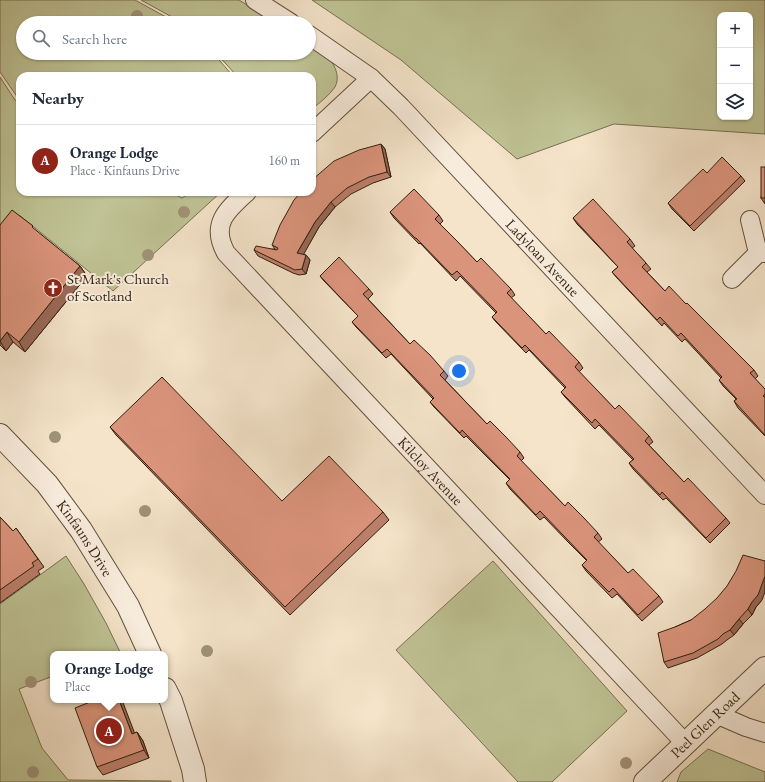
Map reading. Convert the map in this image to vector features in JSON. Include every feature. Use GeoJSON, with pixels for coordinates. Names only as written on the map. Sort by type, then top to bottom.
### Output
{"type":"FeatureCollection","features":[{"type":"Feature","properties":{"kind":"street"},"geometry":{"type":"LineString","coordinates":[[255,0],[280,16]]}},
{"type":"Feature","properties":{"kind":"street","name":"Ladyloan Avenue"},"geometry":{"type":"LineString","coordinates":[[316,40],[371,78],[401,107],[765,495]]}},
{"type":"Feature","properties":{"kind":"street"},"geometry":{"type":"LineString","coordinates":[[316,129],[371,78]]}},
{"type":"Feature","properties":{"kind":"street","name":"Kilcloy Avenue"},"geometry":{"type":"LineString","coordinates":[[243,196],[229,209],[222,221],[219,231],[220,240],[226,253],[686,743]]}},
{"type":"Feature","properties":{"kind":"street"},"geometry":{"type":"LineString","coordinates":[[732,279],[762,253],[750,220]]}},
{"type":"Feature","properties":{"kind":"street","name":"Kinfauns Drive"},"geometry":{"type":"LineString","coordinates":[[0,435],[47,484],[81,530],[128,606],[149,651]]}},
{"type":"Feature","properties":{"kind":"street","name":"Peel Glen Road"},"geometry":{"type":"LineString","coordinates":[[645,782],[765,668]]}},
{"type":"Feature","properties":{"kind":"street"},"geometry":{"type":"LineString","coordinates":[[168,695],[196,782]]}},
{"type":"Feature","properties":{"kind":"street"},"geometry":{"type":"LineString","coordinates":[[716,714],[746,727],[765,733]]}},
{"type":"Feature","properties":{"kind":"green space"},"geometry":{"type":"Polygon","coordinates":[[[0,0],[135,0],[164,16],[16,16],[16,60],[219,60],[230,72],[16,72],[16,95],[0,72],[0,0]]]}},
{"type":"Feature","properties":{"kind":"green space"},"geometry":{"type":"Polygon","coordinates":[[[141,0],[239,0],[265,16],[170,16],[141,0]]]}},
{"type":"Feature","properties":{"kind":"green space"},"geometry":{"type":"Polygon","coordinates":[[[312,0],[765,0],[765,134],[614,124],[517,159],[401,60],[312,0]]]}},
{"type":"Feature","properties":{"kind":"green space"},"geometry":{"type":"Polygon","coordinates":[[[316,49],[334,65],[337,80],[333,90],[316,106],[316,72],[233,72],[222,60],[316,60],[316,49]]]}},
{"type":"Feature","properties":{"kind":"green space"},"geometry":{"type":"Polygon","coordinates":[[[0,77],[16,101],[16,196],[178,196],[182,198],[185,196],[217,196],[113,291],[19,215],[0,239],[0,77]]]}},
{"type":"Feature","properties":{"kind":"green space"},"geometry":{"type":"Polygon","coordinates":[[[66,556],[106,623],[120,651],[50,651],[50,677],[19,689],[42,748],[68,780],[171,782],[0,782],[0,604],[66,556]]]}},
{"type":"Feature","properties":{"kind":"green space"},"geometry":{"type":"Polygon","coordinates":[[[493,561],[627,711],[552,782],[518,782],[396,650],[493,561]]]}},
{"type":"Feature","properties":{"kind":"green space"},"geometry":{"type":"Polygon","coordinates":[[[708,749],[765,772],[765,782],[677,782],[681,772],[708,749]]]}},
{"type":"Feature","properties":{"kind":"building"},"geometry":{"type":"Polygon","coordinates":[[[381,144],[387,172],[369,177],[347,188],[331,202],[315,222],[297,253],[306,255],[302,269],[295,270],[254,250],[256,246],[277,250],[278,248],[272,245],[280,225],[294,200],[298,196],[316,196],[316,177],[334,161],[359,150],[381,144]]]}},
{"type":"Feature","properties":{"kind":"building"},"geometry":{"type":"Polygon","coordinates":[[[722,157],[741,176],[690,226],[668,203],[703,169],[707,173],[722,157]]]}},
{"type":"Feature","properties":{"kind":"building"},"geometry":{"type":"Polygon","coordinates":[[[761,167],[765,167],[765,198],[761,198],[761,167]]]}},
{"type":"Feature","properties":{"kind":"building"},"geometry":{"type":"Polygon","coordinates":[[[414,189],[439,215],[435,219],[477,262],[481,258],[511,289],[507,293],[546,334],[549,331],[579,362],[575,367],[615,409],[619,405],[649,436],[645,441],[684,482],[688,478],[726,518],[706,538],[662,492],[660,495],[629,463],[634,459],[595,419],[592,423],[561,392],[566,387],[525,345],[522,348],[492,317],[497,312],[457,271],[452,275],[390,212],[414,189]]]}},
{"type":"Feature","properties":{"kind":"building"},"geometry":{"type":"Polygon","coordinates":[[[593,199],[630,239],[627,242],[646,263],[642,267],[665,291],[669,286],[754,370],[750,373],[765,389],[765,394],[763,396],[765,397],[765,435],[734,401],[737,399],[719,380],[722,377],[681,333],[678,336],[660,317],[657,320],[612,272],[618,267],[573,218],[593,199]]]}},
{"type":"Feature","properties":{"kind":"building"},"geometry":{"type":"Polygon","coordinates":[[[12,210],[80,266],[19,342],[7,332],[0,341],[0,225],[12,210]]]}},
{"type":"Feature","properties":{"kind":"building"},"geometry":{"type":"Polygon","coordinates":[[[339,257],[369,289],[363,294],[410,344],[414,340],[430,355],[444,371],[440,375],[487,424],[490,421],[506,437],[520,452],[517,456],[565,506],[568,502],[584,518],[598,533],[594,537],[628,573],[633,569],[659,596],[638,615],[613,588],[609,592],[582,565],[587,560],[540,511],[536,515],[506,483],[510,479],[462,430],[460,433],[430,402],[434,398],[387,349],[382,353],[352,322],[358,316],[320,276],[339,257]]]}},
{"type":"Feature","properties":{"kind":"building"},"geometry":{"type":"Polygon","coordinates":[[[162,377],[282,501],[329,456],[383,512],[285,607],[110,427],[162,377]]]}},
{"type":"Feature","properties":{"kind":"building"},"geometry":{"type":"Polygon","coordinates":[[[0,517],[13,531],[16,528],[38,559],[32,563],[34,566],[0,590],[0,517]]]}},
{"type":"Feature","properties":{"kind":"building"},"geometry":{"type":"Polygon","coordinates":[[[743,555],[765,561],[765,576],[758,595],[748,609],[730,630],[718,639],[693,653],[664,662],[658,633],[691,620],[717,598],[727,586],[743,555]]]}},
{"type":"Feature","properties":{"kind":"building"},"geometry":{"type":"Polygon","coordinates":[[[88,703],[120,703],[132,734],[137,732],[144,750],[97,767],[75,708],[88,703]]]}},
{"type":"Feature","properties":{"kind":"place","name":"St Mark's Church of Scotland"},"geometry":{"type":"Point","coordinates":[53,288]}},
{"type":"Feature","properties":{"kind":"place","name":"Orange Lodge"},"geometry":{"type":"Point","coordinates":[109,731]}}]}
